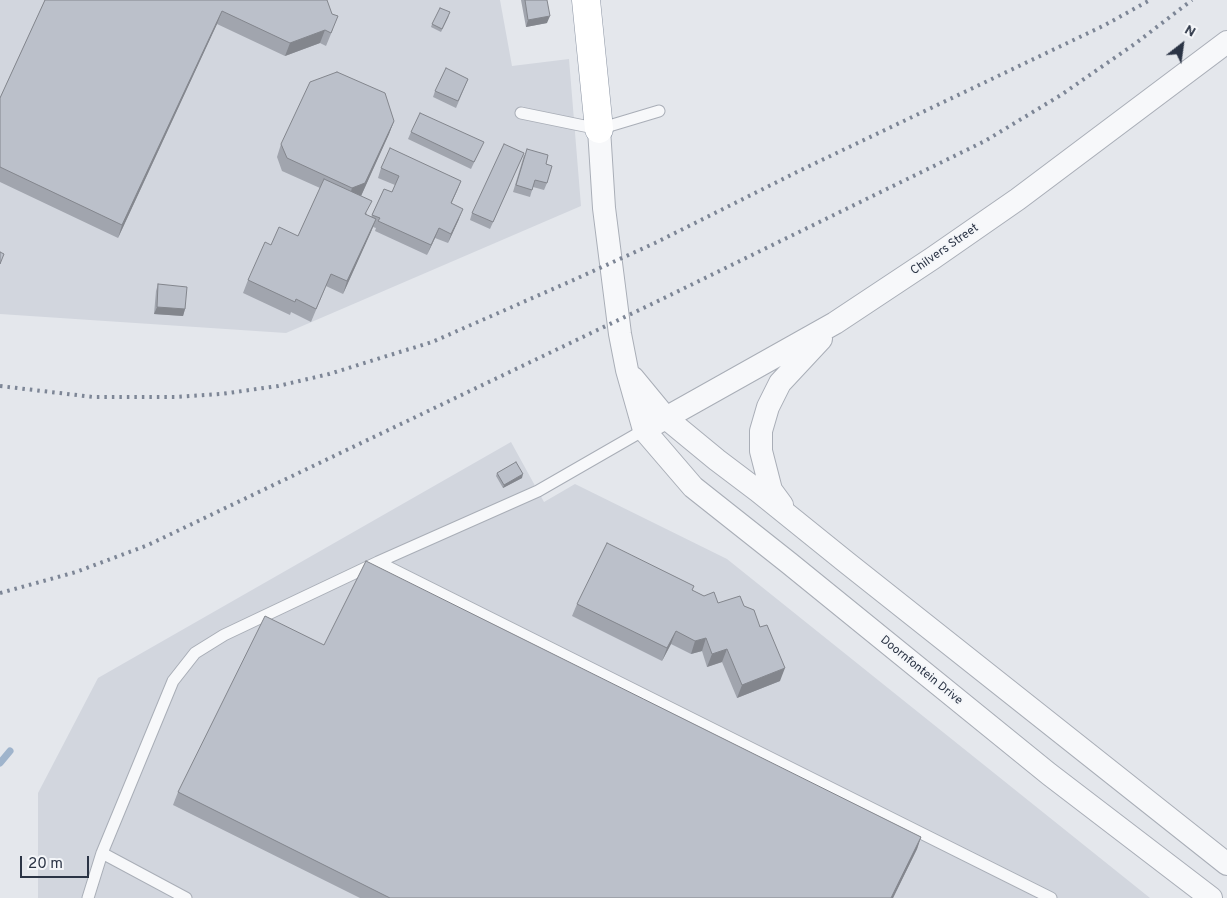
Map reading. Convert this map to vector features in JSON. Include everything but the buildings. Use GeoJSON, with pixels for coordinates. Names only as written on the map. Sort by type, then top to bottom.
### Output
{"type":"FeatureCollection","features":[{"type":"Feature","properties":{"kind":"highway"},"geometry":{"type":"LineString","coordinates":[[586,0],[599,130]]}},
{"type":"Feature","properties":{"kind":"street","name":"Chilvers Street"},"geometry":{"type":"LineString","coordinates":[[644,430],[835,323],[934,258],[1018,199],[1227,42]]}},
{"type":"Feature","properties":{"kind":"street"},"geometry":{"type":"LineString","coordinates":[[599,130],[604,208],[620,334],[627,370],[644,430]]}},
{"type":"Feature","properties":{"kind":"street"},"geometry":{"type":"LineString","coordinates":[[792,518],[772,490],[761,451],[761,430],[768,407],[780,383],[835,323]]}},
{"type":"Feature","properties":{"kind":"street"},"geometry":{"type":"LineString","coordinates":[[627,370],[666,418],[717,460],[1227,864]]}},
{"type":"Feature","properties":{"kind":"street","name":"Doornfontein Drive"},"geometry":{"type":"LineString","coordinates":[[644,430],[693,487],[1049,774],[1211,898]]}},
{"type":"Feature","properties":{"kind":"lane"},"geometry":{"type":"LineString","coordinates":[[521,113],[599,130],[659,111]]}},
{"type":"Feature","properties":{"kind":"lane"},"geometry":{"type":"LineString","coordinates":[[88,898],[102,852],[173,681],[195,653],[224,635],[378,562],[538,491],[644,430]]}},
{"type":"Feature","properties":{"kind":"lane"},"geometry":{"type":"LineString","coordinates":[[378,562],[1052,898]]}},
{"type":"Feature","properties":{"kind":"lane"},"geometry":{"type":"LineString","coordinates":[[102,852],[186,898]]}},
{"type":"Feature","properties":{"kind":"shaded area"},"geometry":{"type":"Polygon","coordinates":[[[0,0],[500,0],[512,66],[569,59],[581,206],[286,333],[0,314],[0,0]]]}},
{"type":"Feature","properties":{"kind":"shaded area"},"geometry":{"type":"Polygon","coordinates":[[[511,442],[544,502],[575,484],[727,559],[1150,898],[38,898],[38,793],[98,678],[511,442]]]}},
{"type":"Feature","properties":{"kind":"waterway"},"geometry":{"type":"LineString","coordinates":[[0,763],[10,751]]}},
{"type":"Feature","properties":{"kind":"railway"},"geometry":{"type":"LineString","coordinates":[[0,386],[93,397],[175,397],[221,394],[278,386],[329,374],[432,342],[655,243],[801,170],[1105,25],[1150,0]]}},
{"type":"Feature","properties":{"kind":"railway"},"geometry":{"type":"LineString","coordinates":[[0,593],[76,572],[148,545],[656,302],[985,141],[1061,95],[1136,43],[1192,0]]}}]}
